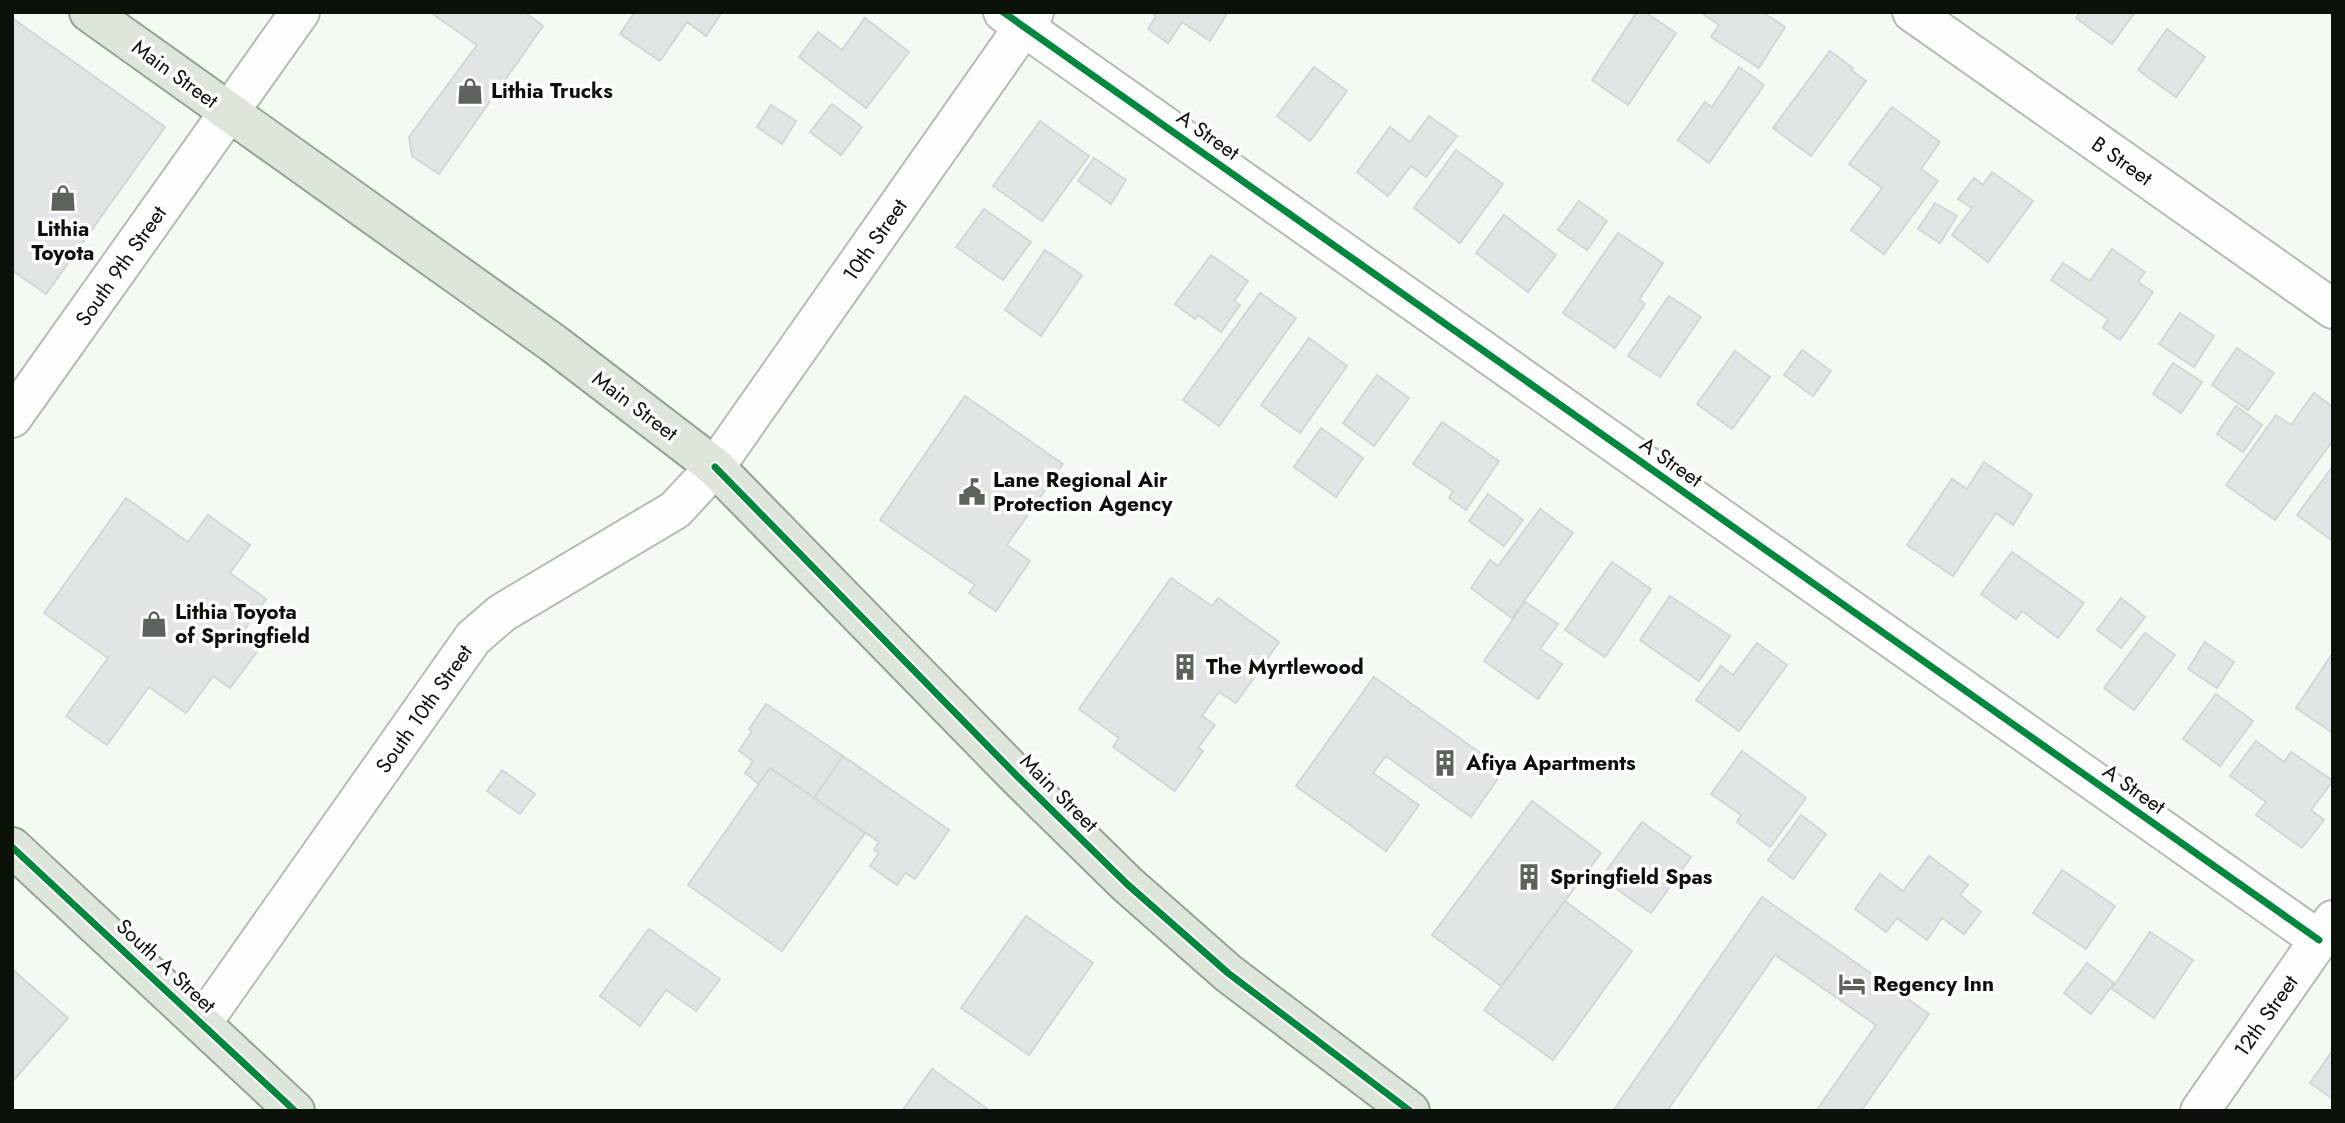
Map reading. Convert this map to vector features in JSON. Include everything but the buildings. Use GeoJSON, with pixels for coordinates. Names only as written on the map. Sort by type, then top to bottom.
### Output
{"type":"FeatureCollection","features":[{"type":"Feature","properties":{"kind":"main road","name":"Main Street"},"geometry":{"type":"LineString","coordinates":[[89,12],[553,343],[715,467],[1017,776],[1127,884],[1228,973],[1410,1111]]}},
{"type":"Feature","properties":{"kind":"main road","name":"South A Street"},"geometry":{"type":"LineString","coordinates":[[12,847],[295,1111]]}},
{"type":"Feature","properties":{"kind":"street","name":"South 9th Street"},"geometry":{"type":"LineString","coordinates":[[12,418],[300,12]]}},
{"type":"Feature","properties":{"kind":"street","name":"B Street"},"geometry":{"type":"LineString","coordinates":[[1912,12],[2333,309]]}},
{"type":"Feature","properties":{"kind":"street","name":"10th Street"},"geometry":{"type":"LineString","coordinates":[[715,467],[1020,17]]}},
{"type":"Feature","properties":{"kind":"street","name":"A Street"},"geometry":{"type":"LineString","coordinates":[[1020,17],[2326,930]]}},
{"type":"Feature","properties":{"kind":"street","name":"South 10th Street"},"geometry":{"type":"LineString","coordinates":[[202,1023],[473,638],[502,613],[675,510],[715,467]]}},
{"type":"Feature","properties":{"kind":"street","name":"12th Street"},"geometry":{"type":"LineString","coordinates":[[2200,1111],[2326,930]]}},
{"type":"Feature","properties":{"kind":"cycle path"},"geometry":{"type":"LineString","coordinates":[[1003,12],[2319,940]]}},
{"type":"Feature","properties":{"kind":"cycle path"},"geometry":{"type":"LineString","coordinates":[[715,467],[1017,776],[1127,884],[1228,973],[1410,1111]]}},
{"type":"Feature","properties":{"kind":"cycle path"},"geometry":{"type":"LineString","coordinates":[[12,847],[295,1111]]}},
{"type":"Feature","properties":{"kind":"place","name":"Lithia Trucks"},"geometry":{"type":"Point","coordinates":[470,91]}},
{"type":"Feature","properties":{"kind":"place","name":"Lithia Toyota"},"geometry":{"type":"Point","coordinates":[63,198]}},
{"type":"Feature","properties":{"kind":"place","name":"Lane Regional Air Protection Agency"},"geometry":{"type":"Point","coordinates":[972,492]}},
{"type":"Feature","properties":{"kind":"place","name":"Lithia Toyota of Springfield"},"geometry":{"type":"Point","coordinates":[154,624]}},
{"type":"Feature","properties":{"kind":"place","name":"The Myrtlewood"},"geometry":{"type":"Point","coordinates":[1185,667]}},
{"type":"Feature","properties":{"kind":"place","name":"Afiya Apartments"},"geometry":{"type":"Point","coordinates":[1445,763]}},
{"type":"Feature","properties":{"kind":"place","name":"Springfield Spas"},"geometry":{"type":"Point","coordinates":[1529,877]}},
{"type":"Feature","properties":{"kind":"place","name":"Regency Inn"},"geometry":{"type":"Point","coordinates":[1852,984]}}]}
